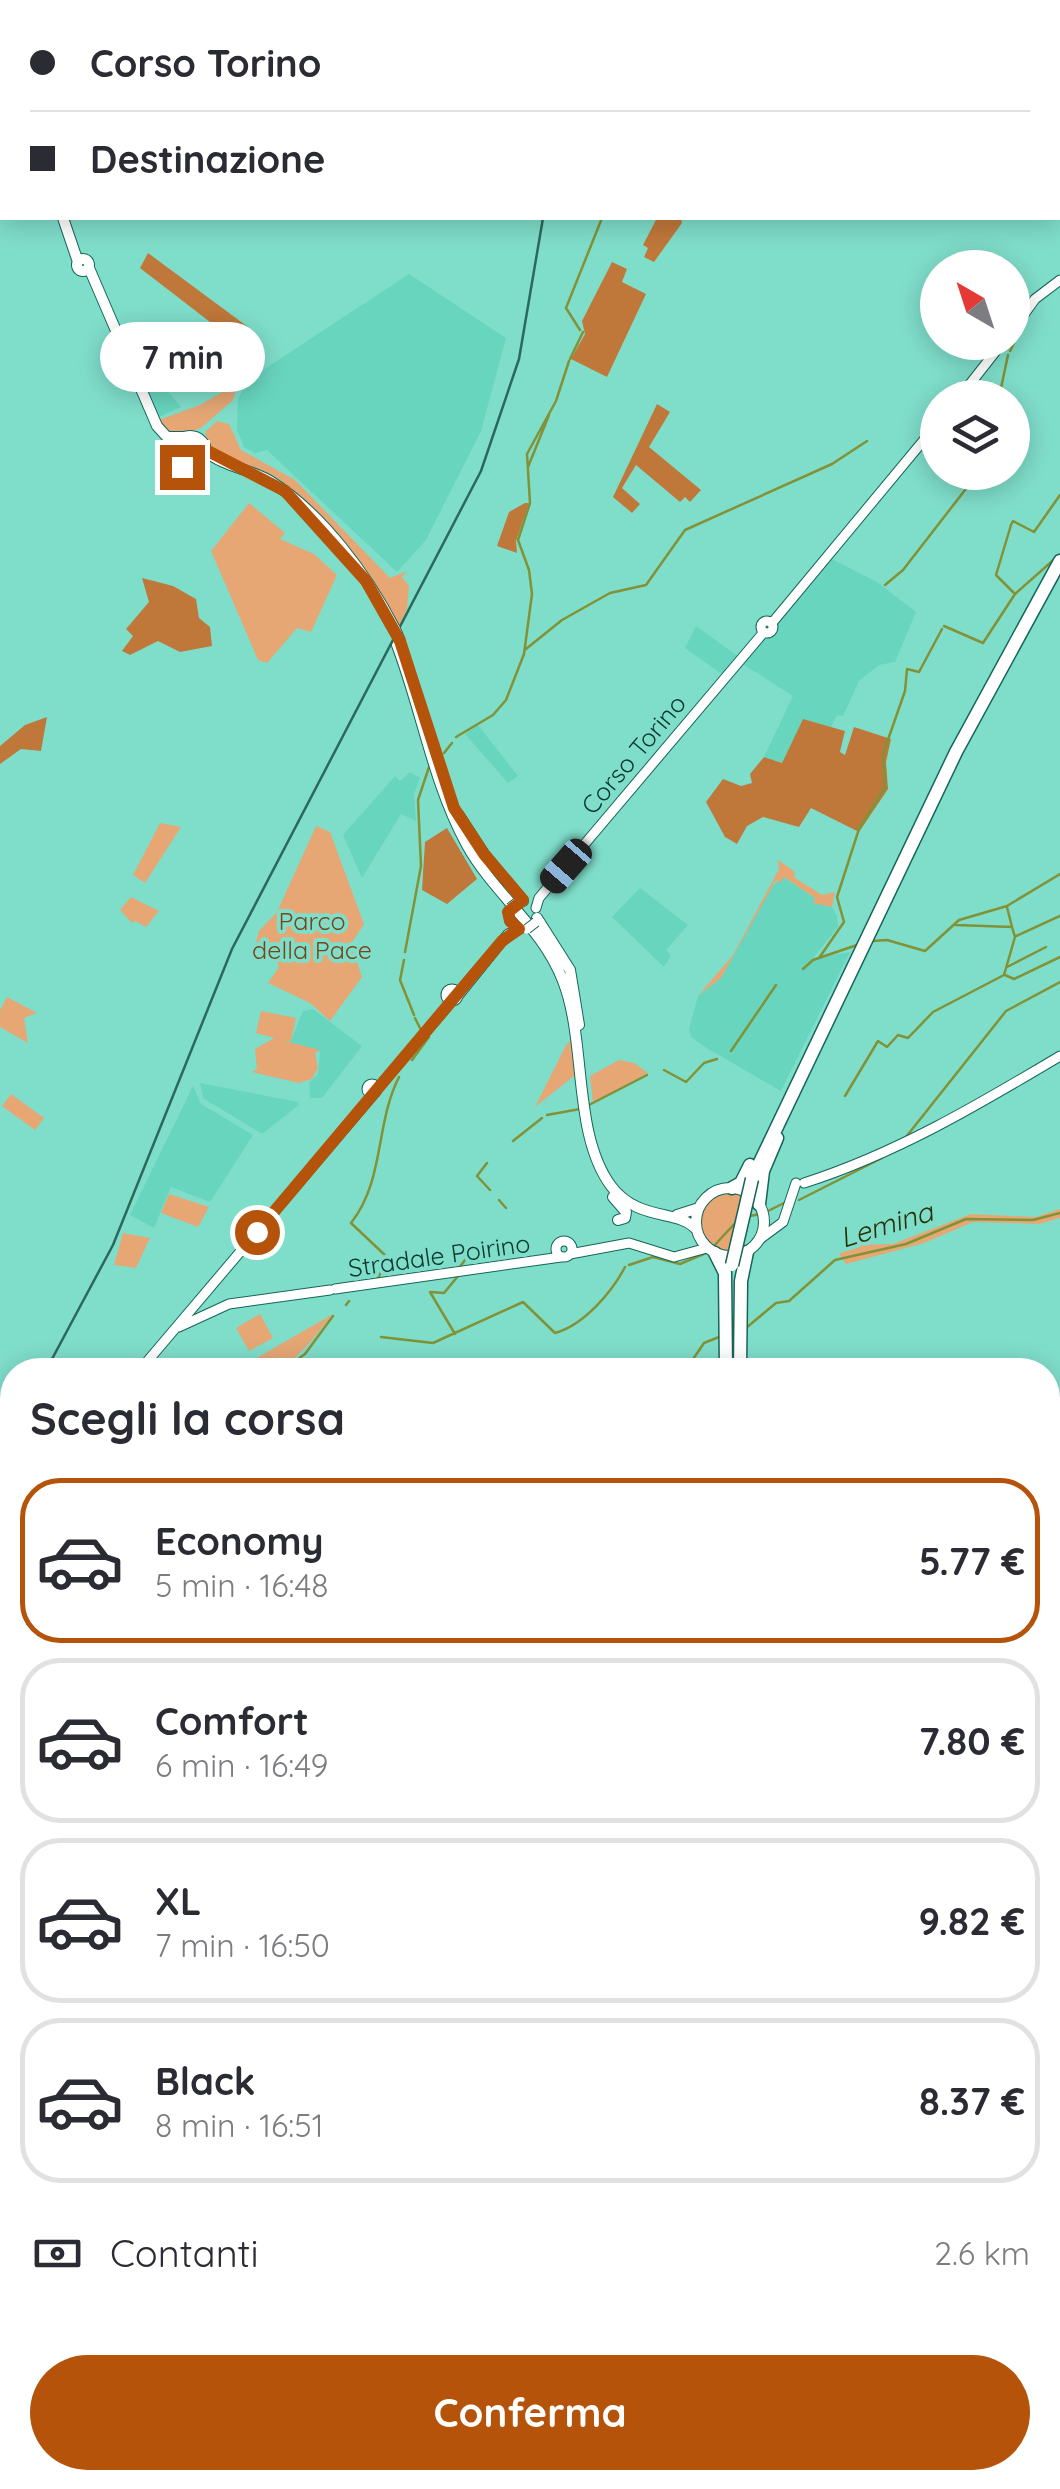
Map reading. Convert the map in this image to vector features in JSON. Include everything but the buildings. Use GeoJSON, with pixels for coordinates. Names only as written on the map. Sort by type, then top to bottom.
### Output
{"type":"FeatureCollection","features":[{"type":"Feature","properties":{"kind":"highway"},"geometry":{"type":"LineString","coordinates":[[734,1358],[734,1265],[754,1180],[817,1042],[1008,659],[1060,564]]}},
{"type":"Feature","properties":{"kind":"highway"},"geometry":{"type":"LineString","coordinates":[[732,1188],[744,1179],[772,1116],[817,1042]]}},
{"type":"Feature","properties":{"kind":"highway"},"geometry":{"type":"LineString","coordinates":[[759,1204],[764,1171],[817,1042]]}},
{"type":"Feature","properties":{"kind":"highway"},"geometry":{"type":"LineString","coordinates":[[711,1251],[724,1273],[733,1358]]}},
{"type":"Feature","properties":{"kind":"highway"},"geometry":{"type":"LineString","coordinates":[[735,1358],[747,1252]]}},
{"type":"Feature","properties":{"kind":"main road"},"geometry":{"type":"LineString","coordinates":[[65,220],[157,426],[167,437],[198,438],[205,456],[265,478],[295,500],[359,571],[396,638],[467,857],[509,914],[508,934]]}},
{"type":"Feature","properties":{"kind":"main road"},"geometry":{"type":"LineString","coordinates":[[84,265],[155,427],[182,467],[193,468],[205,456]]}},
{"type":"Feature","properties":{"kind":"main road"},"geometry":{"type":"LineString","coordinates":[[1030,307],[1060,280]]}},
{"type":"Feature","properties":{"kind":"main road"},"geometry":{"type":"LineString","coordinates":[[973,380],[990,360]]}},
{"type":"Feature","properties":{"kind":"main road"},"geometry":{"type":"LineString","coordinates":[[174,450],[184,438]]}},
{"type":"Feature","properties":{"kind":"main road","name":"Corso Torino"},"geometry":{"type":"LineString","coordinates":[[150,1358],[372,1092],[529,914],[920,444]]}},
{"type":"Feature","properties":{"kind":"main road"},"geometry":{"type":"LineString","coordinates":[[452,810],[570,970],[583,1086],[602,1159],[623,1193],[662,1213],[683,1216],[699,1208],[712,1193],[732,1188],[749,1194],[770,1225]]}},
{"type":"Feature","properties":{"kind":"main road"},"geometry":{"type":"LineString","coordinates":[[452,810],[477,862],[553,959],[576,1025],[598,1162],[616,1192],[640,1210],[687,1221],[711,1251]]}},
{"type":"Feature","properties":{"kind":"main road"},"geometry":{"type":"LineString","coordinates":[[509,914],[529,914]]}},
{"type":"Feature","properties":{"kind":"main road"},"geometry":{"type":"LineString","coordinates":[[509,914],[529,914]]}},
{"type":"Feature","properties":{"kind":"main road"},"geometry":{"type":"LineString","coordinates":[[529,914],[576,1025]]}},
{"type":"Feature","properties":{"kind":"main road"},"geometry":{"type":"LineString","coordinates":[[699,1208],[697,1232],[688,1252],[711,1251],[731,1257],[747,1252],[770,1225],[783,1222],[800,1183],[838,1173],[921,1134],[1060,1056]]}},
{"type":"Feature","properties":{"kind":"main road"},"geometry":{"type":"LineString","coordinates":[[588,1107],[587,1148],[602,1183],[626,1212],[625,1218],[618,1220]]}},
{"type":"Feature","properties":{"kind":"main road","name":"Stradale Poirino"},"geometry":{"type":"LineString","coordinates":[[176,1328],[236,1302],[637,1243],[668,1256],[688,1252]]}},
{"type":"Feature","properties":{"kind":"shaded area"},"geometry":{"type":"Polygon","coordinates":[[[656,220],[681,220],[654,262],[644,257],[648,248],[643,245],[656,220]]]}},
{"type":"Feature","properties":{"kind":"shaded area"},"geometry":{"type":"Polygon","coordinates":[[[148,253],[248,327],[236,342],[140,268],[148,253]]]}},
{"type":"Feature","properties":{"kind":"shaded area"},"geometry":{"type":"Polygon","coordinates":[[[612,262],[627,269],[622,282],[646,294],[607,377],[571,359],[585,334],[582,321],[612,262]]]}},
{"type":"Feature","properties":{"kind":"shaded area"},"geometry":{"type":"Polygon","coordinates":[[[409,274],[506,338],[481,431],[426,540],[397,572],[267,450],[255,453],[244,447],[237,430],[238,399],[248,380],[409,274]]]}},
{"type":"Feature","properties":{"kind":"shaded area"},"geometry":{"type":"Polygon","coordinates":[[[147,367],[181,407],[155,419],[145,388],[152,384],[143,370],[147,367]]]}},
{"type":"Feature","properties":{"kind":"shaded area"},"geometry":{"type":"Polygon","coordinates":[[[657,404],[670,412],[649,447],[701,490],[690,502],[685,497],[680,502],[636,465],[622,488],[640,504],[632,513],[613,497],[657,404]]]}},
{"type":"Feature","properties":{"kind":"shaded area"},"geometry":{"type":"Polygon","coordinates":[[[529,503],[516,541],[517,553],[497,546],[509,512],[529,503]]]}},
{"type":"Feature","properties":{"kind":"shaded area"},"geometry":{"type":"Polygon","coordinates":[[[828,557],[877,582],[916,612],[895,662],[879,665],[859,681],[843,716],[837,715],[831,727],[803,720],[782,763],[764,757],[793,696],[741,663],[763,636],[771,635],[776,620],[828,557]]]}},
{"type":"Feature","properties":{"kind":"shaded area"},"geometry":{"type":"Polygon","coordinates":[[[142,578],[173,586],[196,599],[199,618],[210,627],[212,646],[180,652],[158,641],[130,655],[122,651],[133,636],[126,629],[149,602],[142,578]]]}},
{"type":"Feature","properties":{"kind":"shaded area"},"geometry":{"type":"Polygon","coordinates":[[[696,626],[739,657],[723,675],[685,648],[696,626]]]}},
{"type":"Feature","properties":{"kind":"shaded area"},"geometry":{"type":"Polygon","coordinates":[[[47,717],[41,751],[21,749],[0,764],[0,746],[25,725],[47,717]]]}},
{"type":"Feature","properties":{"kind":"shaded area"},"geometry":{"type":"Polygon","coordinates":[[[803,719],[845,731],[840,752],[845,755],[854,727],[891,739],[886,762],[888,789],[859,832],[811,808],[799,827],[763,817],[747,826],[737,844],[725,837],[706,802],[723,779],[741,786],[752,783],[750,774],[764,757],[782,763],[803,719]]]}},
{"type":"Feature","properties":{"kind":"shaded area"},"geometry":{"type":"Polygon","coordinates":[[[478,725],[518,776],[508,783],[465,734],[478,725]]]}},
{"type":"Feature","properties":{"kind":"shaded area"},"geometry":{"type":"Polygon","coordinates":[[[410,772],[420,778],[414,794],[416,821],[401,814],[362,878],[343,835],[395,776],[400,781],[410,772]]]}},
{"type":"Feature","properties":{"kind":"shaded area"},"geometry":{"type":"Polygon","coordinates":[[[447,828],[477,879],[447,904],[422,890],[425,842],[447,828]]]}},
{"type":"Feature","properties":{"kind":"shaded area"},"geometry":{"type":"Polygon","coordinates":[[[783,877],[815,898],[814,903],[832,907],[837,916],[838,927],[813,958],[850,952],[781,1091],[705,1047],[691,1037],[689,1029],[698,996],[721,978],[771,887],[783,877]]]}},
{"type":"Feature","properties":{"kind":"shaded area"},"geometry":{"type":"Polygon","coordinates":[[[640,888],[688,925],[666,950],[671,955],[664,967],[612,917],[640,888]]]}},
{"type":"Feature","properties":{"kind":"shaded area"},"geometry":{"type":"Polygon","coordinates":[[[313,1009],[362,1046],[322,1098],[310,1098],[309,1083],[318,1074],[320,1051],[290,1043],[303,1011],[313,1009]]]}},
{"type":"Feature","properties":{"kind":"shaded area"},"geometry":{"type":"Polygon","coordinates":[[[200,1083],[299,1105],[262,1134],[203,1098],[200,1083]]]}},
{"type":"Feature","properties":{"kind":"shaded area"},"geometry":{"type":"Polygon","coordinates":[[[193,1086],[201,1104],[253,1135],[210,1202],[171,1187],[154,1228],[130,1215],[193,1086]]]}},
{"type":"Feature","properties":{"kind":"green space"},"geometry":{"type":"Polygon","coordinates":[[[238,383],[233,400],[201,428],[174,437],[156,421],[200,405],[238,383]]]}},
{"type":"Feature","properties":{"kind":"green space"},"geometry":{"type":"Polygon","coordinates":[[[217,421],[229,424],[241,450],[295,480],[390,578],[407,571],[402,577],[409,586],[407,609],[399,626],[360,564],[310,505],[274,476],[209,449],[205,432],[217,421]]]}},
{"type":"Feature","properties":{"kind":"green space"},"geometry":{"type":"Polygon","coordinates":[[[249,503],[285,533],[280,539],[314,554],[337,575],[311,632],[297,628],[267,663],[258,660],[211,551],[249,503]]]}},
{"type":"Feature","properties":{"kind":"green space"},"geometry":{"type":"Polygon","coordinates":[[[160,823],[181,827],[145,883],[133,875],[160,823]]]}},
{"type":"Feature","properties":{"kind":"green space","name":"Parco della Pace"},"geometry":{"type":"Polygon","coordinates":[[[316,826],[330,832],[364,924],[351,944],[362,977],[330,1021],[310,1003],[268,983],[279,967],[273,952],[256,942],[259,931],[277,912],[316,826]]]}},
{"type":"Feature","properties":{"kind":"green space"},"geometry":{"type":"Polygon","coordinates":[[[778,860],[794,871],[795,878],[822,895],[835,892],[832,907],[813,903],[815,898],[784,877],[780,883],[776,880],[721,978],[698,996],[733,955],[779,869],[778,860]]]}},
{"type":"Feature","properties":{"kind":"green space"},"geometry":{"type":"Polygon","coordinates":[[[131,897],[159,911],[146,927],[132,923],[120,910],[131,897]]]}},
{"type":"Feature","properties":{"kind":"green space"},"geometry":{"type":"Polygon","coordinates":[[[7,997],[37,1013],[24,1018],[28,1043],[0,1027],[0,1010],[7,997]]]}},
{"type":"Feature","properties":{"kind":"green space"},"geometry":{"type":"Polygon","coordinates":[[[261,1011],[296,1018],[291,1041],[285,1041],[320,1050],[315,1053],[318,1068],[312,1079],[299,1083],[252,1072],[257,1069],[255,1049],[274,1038],[256,1033],[261,1011]]]}},
{"type":"Feature","properties":{"kind":"green space"},"geometry":{"type":"Polygon","coordinates":[[[572,1039],[579,1072],[535,1107],[566,1045],[572,1039]]]}},
{"type":"Feature","properties":{"kind":"green space"},"geometry":{"type":"Polygon","coordinates":[[[619,1060],[634,1063],[648,1073],[593,1102],[590,1076],[619,1060]]]}},
{"type":"Feature","properties":{"kind":"green space"},"geometry":{"type":"Polygon","coordinates":[[[11,1094],[44,1118],[35,1130],[2,1106],[11,1094]]]}},
{"type":"Feature","properties":{"kind":"green space"},"geometry":{"type":"Polygon","coordinates":[[[726,1191],[743,1193],[730,1255],[711,1248],[698,1226],[705,1202],[726,1191]]]}},
{"type":"Feature","properties":{"kind":"green space"},"geometry":{"type":"Polygon","coordinates":[[[169,1194],[209,1207],[198,1227],[161,1213],[169,1194]]]}},
{"type":"Feature","properties":{"kind":"green space"},"geometry":{"type":"Polygon","coordinates":[[[1060,1209],[1060,1218],[1039,1224],[973,1222],[924,1243],[846,1264],[839,1254],[859,1245],[893,1244],[971,1214],[1035,1217],[1060,1209]]]}},
{"type":"Feature","properties":{"kind":"green space"},"geometry":{"type":"Polygon","coordinates":[[[123,1233],[150,1238],[136,1268],[114,1265],[123,1233]]]}},
{"type":"Feature","properties":{"kind":"green space"},"geometry":{"type":"Polygon","coordinates":[[[260,1314],[273,1338],[249,1351],[236,1328],[260,1314]]]}},
{"type":"Feature","properties":{"kind":"green space"},"geometry":{"type":"Polygon","coordinates":[[[333,1314],[295,1358],[256,1358],[333,1314]]]}},
{"type":"Feature","properties":{"kind":"waterway"},"geometry":{"type":"LineString","coordinates":[[580,330],[566,308],[601,220]]}},
{"type":"Feature","properties":{"kind":"waterway"},"geometry":{"type":"LineString","coordinates":[[570,359],[583,332]]}},
{"type":"Feature","properties":{"kind":"waterway"},"geometry":{"type":"LineString","coordinates":[[1003,380],[1007,360]]}},
{"type":"Feature","properties":{"kind":"waterway"},"geometry":{"type":"LineString","coordinates":[[456,737],[493,715],[506,700],[524,654],[532,594],[529,570],[518,540],[530,503],[527,454],[556,401],[569,361]]}},
{"type":"Feature","properties":{"kind":"waterway"},"geometry":{"type":"LineString","coordinates":[[528,467],[549,415]]}},
{"type":"Feature","properties":{"kind":"waterway"},"geometry":{"type":"LineString","coordinates":[[526,649],[562,620],[610,593],[646,585],[685,530],[832,464],[867,441]]}},
{"type":"Feature","properties":{"kind":"waterway"},"geometry":{"type":"LineString","coordinates":[[885,585],[903,570],[965,490]]}},
{"type":"Feature","properties":{"kind":"waterway"},"geometry":{"type":"LineString","coordinates":[[1015,594],[996,575],[1011,525],[1013,521],[1034,532],[1060,495]]}},
{"type":"Feature","properties":{"kind":"waterway"},"geometry":{"type":"LineString","coordinates":[[944,626],[983,643],[1015,594],[1059,555]]}},
{"type":"Feature","properties":{"kind":"waterway"},"geometry":{"type":"LineString","coordinates":[[819,958],[844,922],[837,897],[859,829],[885,787],[883,754],[905,691],[907,669],[919,672],[942,629]]}},
{"type":"Feature","properties":{"kind":"waterway"},"geometry":{"type":"LineString","coordinates":[[444,753],[452,743]]}},
{"type":"Feature","properties":{"kind":"waterway"},"geometry":{"type":"LineString","coordinates":[[405,952],[421,866],[418,800],[429,767]]}},
{"type":"Feature","properties":{"kind":"waterway"},"geometry":{"type":"LineString","coordinates":[[873,941],[887,940],[925,951],[959,920],[1007,906],[1060,874]]}},
{"type":"Feature","properties":{"kind":"waterway"},"geometry":{"type":"LineString","coordinates":[[956,925],[1012,927],[1007,907]]}},
{"type":"Feature","properties":{"kind":"waterway"},"geometry":{"type":"LineString","coordinates":[[1016,936],[1060,916]]}},
{"type":"Feature","properties":{"kind":"waterway"},"geometry":{"type":"LineString","coordinates":[[845,1096],[878,1041],[887,1047],[898,1035],[908,1038],[933,1012],[1004,975],[1015,937],[1012,927]]}},
{"type":"Feature","properties":{"kind":"waterway"},"geometry":{"type":"LineString","coordinates":[[803,969],[813,960],[857,945]]}},
{"type":"Feature","properties":{"kind":"waterway"},"geometry":{"type":"LineString","coordinates":[[1007,967],[1046,947]]}},
{"type":"Feature","properties":{"kind":"waterway"},"geometry":{"type":"LineString","coordinates":[[1005,975],[1014,979],[1060,957]]}},
{"type":"Feature","properties":{"kind":"waterway"},"geometry":{"type":"LineString","coordinates":[[404,960],[400,980],[414,1015]]}},
{"type":"Feature","properties":{"kind":"waterway"},"geometry":{"type":"LineString","coordinates":[[906,1137],[1006,1011],[1060,982]]}},
{"type":"Feature","properties":{"kind":"waterway"},"geometry":{"type":"LineString","coordinates":[[731,1051],[776,985]]}},
{"type":"Feature","properties":{"kind":"waterway"},"geometry":{"type":"LineString","coordinates":[[415,1018],[421,1030]]}},
{"type":"Feature","properties":{"kind":"waterway"},"geometry":{"type":"LineString","coordinates":[[412,1060],[429,1037]]}},
{"type":"Feature","properties":{"kind":"waterway"},"geometry":{"type":"LineString","coordinates":[[664,1070],[686,1082],[704,1063],[717,1059]]}},
{"type":"Feature","properties":{"kind":"waterway"},"geometry":{"type":"LineString","coordinates":[[587,1106],[647,1075]]}},
{"type":"Feature","properties":{"kind":"waterway"},"geometry":{"type":"LineString","coordinates":[[378,1278],[388,1258],[351,1223],[369,1189],[391,1095],[399,1077]]}},
{"type":"Feature","properties":{"kind":"waterway"},"geometry":{"type":"LineString","coordinates":[[547,1115],[580,1109]]}},
{"type":"Feature","properties":{"kind":"waterway"},"geometry":{"type":"LineString","coordinates":[[513,1141],[542,1118]]}},
{"type":"Feature","properties":{"kind":"waterway"},"geometry":{"type":"LineString","coordinates":[[799,1200],[882,1158]]}},
{"type":"Feature","properties":{"kind":"waterway"},"geometry":{"type":"LineString","coordinates":[[487,1163],[477,1176],[490,1190]]}},
{"type":"Feature","properties":{"kind":"waterway"},"geometry":{"type":"LineString","coordinates":[[499,1200],[506,1208]]}},
{"type":"Feature","properties":{"kind":"waterway"},"geometry":{"type":"LineString","coordinates":[[766,1212],[784,1203]]}},
{"type":"Feature","properties":{"kind":"waterway","name":"Lemina"},"geometry":{"type":"LineString","coordinates":[[746,1328],[776,1303],[789,1301],[835,1260],[906,1244],[966,1219],[1033,1220],[1060,1213]]}},
{"type":"Feature","properties":{"kind":"waterway"},"geometry":{"type":"LineString","coordinates":[[750,1216],[760,1214]]}},
{"type":"Feature","properties":{"kind":"waterway"},"geometry":{"type":"LineString","coordinates":[[712,1248],[738,1220]]}},
{"type":"Feature","properties":{"kind":"waterway"},"geometry":{"type":"LineString","coordinates":[[629,1265],[653,1257],[680,1264],[706,1253]]}},
{"type":"Feature","properties":{"kind":"waterway"},"geometry":{"type":"LineString","coordinates":[[459,1268],[468,1256]]}},
{"type":"Feature","properties":{"kind":"waterway"},"geometry":{"type":"LineString","coordinates":[[381,1337],[433,1343],[523,1302],[555,1333],[576,1323],[596,1306],[625,1267]]}},
{"type":"Feature","properties":{"kind":"waterway"},"geometry":{"type":"LineString","coordinates":[[455,1334],[430,1292],[444,1293],[458,1276]]}},
{"type":"Feature","properties":{"kind":"waterway"},"geometry":{"type":"LineString","coordinates":[[346,1305],[349,1301]]}},
{"type":"Feature","properties":{"kind":"waterway"},"geometry":{"type":"LineString","coordinates":[[300,1358],[333,1316]]}},
{"type":"Feature","properties":{"kind":"waterway","name":"Lemina"},"geometry":{"type":"LineString","coordinates":[[694,1358],[704,1343],[719,1337]]}},
{"type":"Feature","properties":{"kind":"railway"},"geometry":{"type":"LineString","coordinates":[[53,1358],[113,1245],[232,949],[481,471],[519,359],[543,220]]}},
{"type":"Feature","properties":{"kind":"route"},"geometry":{"type":"LineString","coordinates":[[182,467],[200,465],[206,450],[265,478],[303,508],[359,571],[400,641],[454,808],[494,868],[523,900],[508,912],[510,921],[519,929],[502,941],[257,1232]]}}]}
